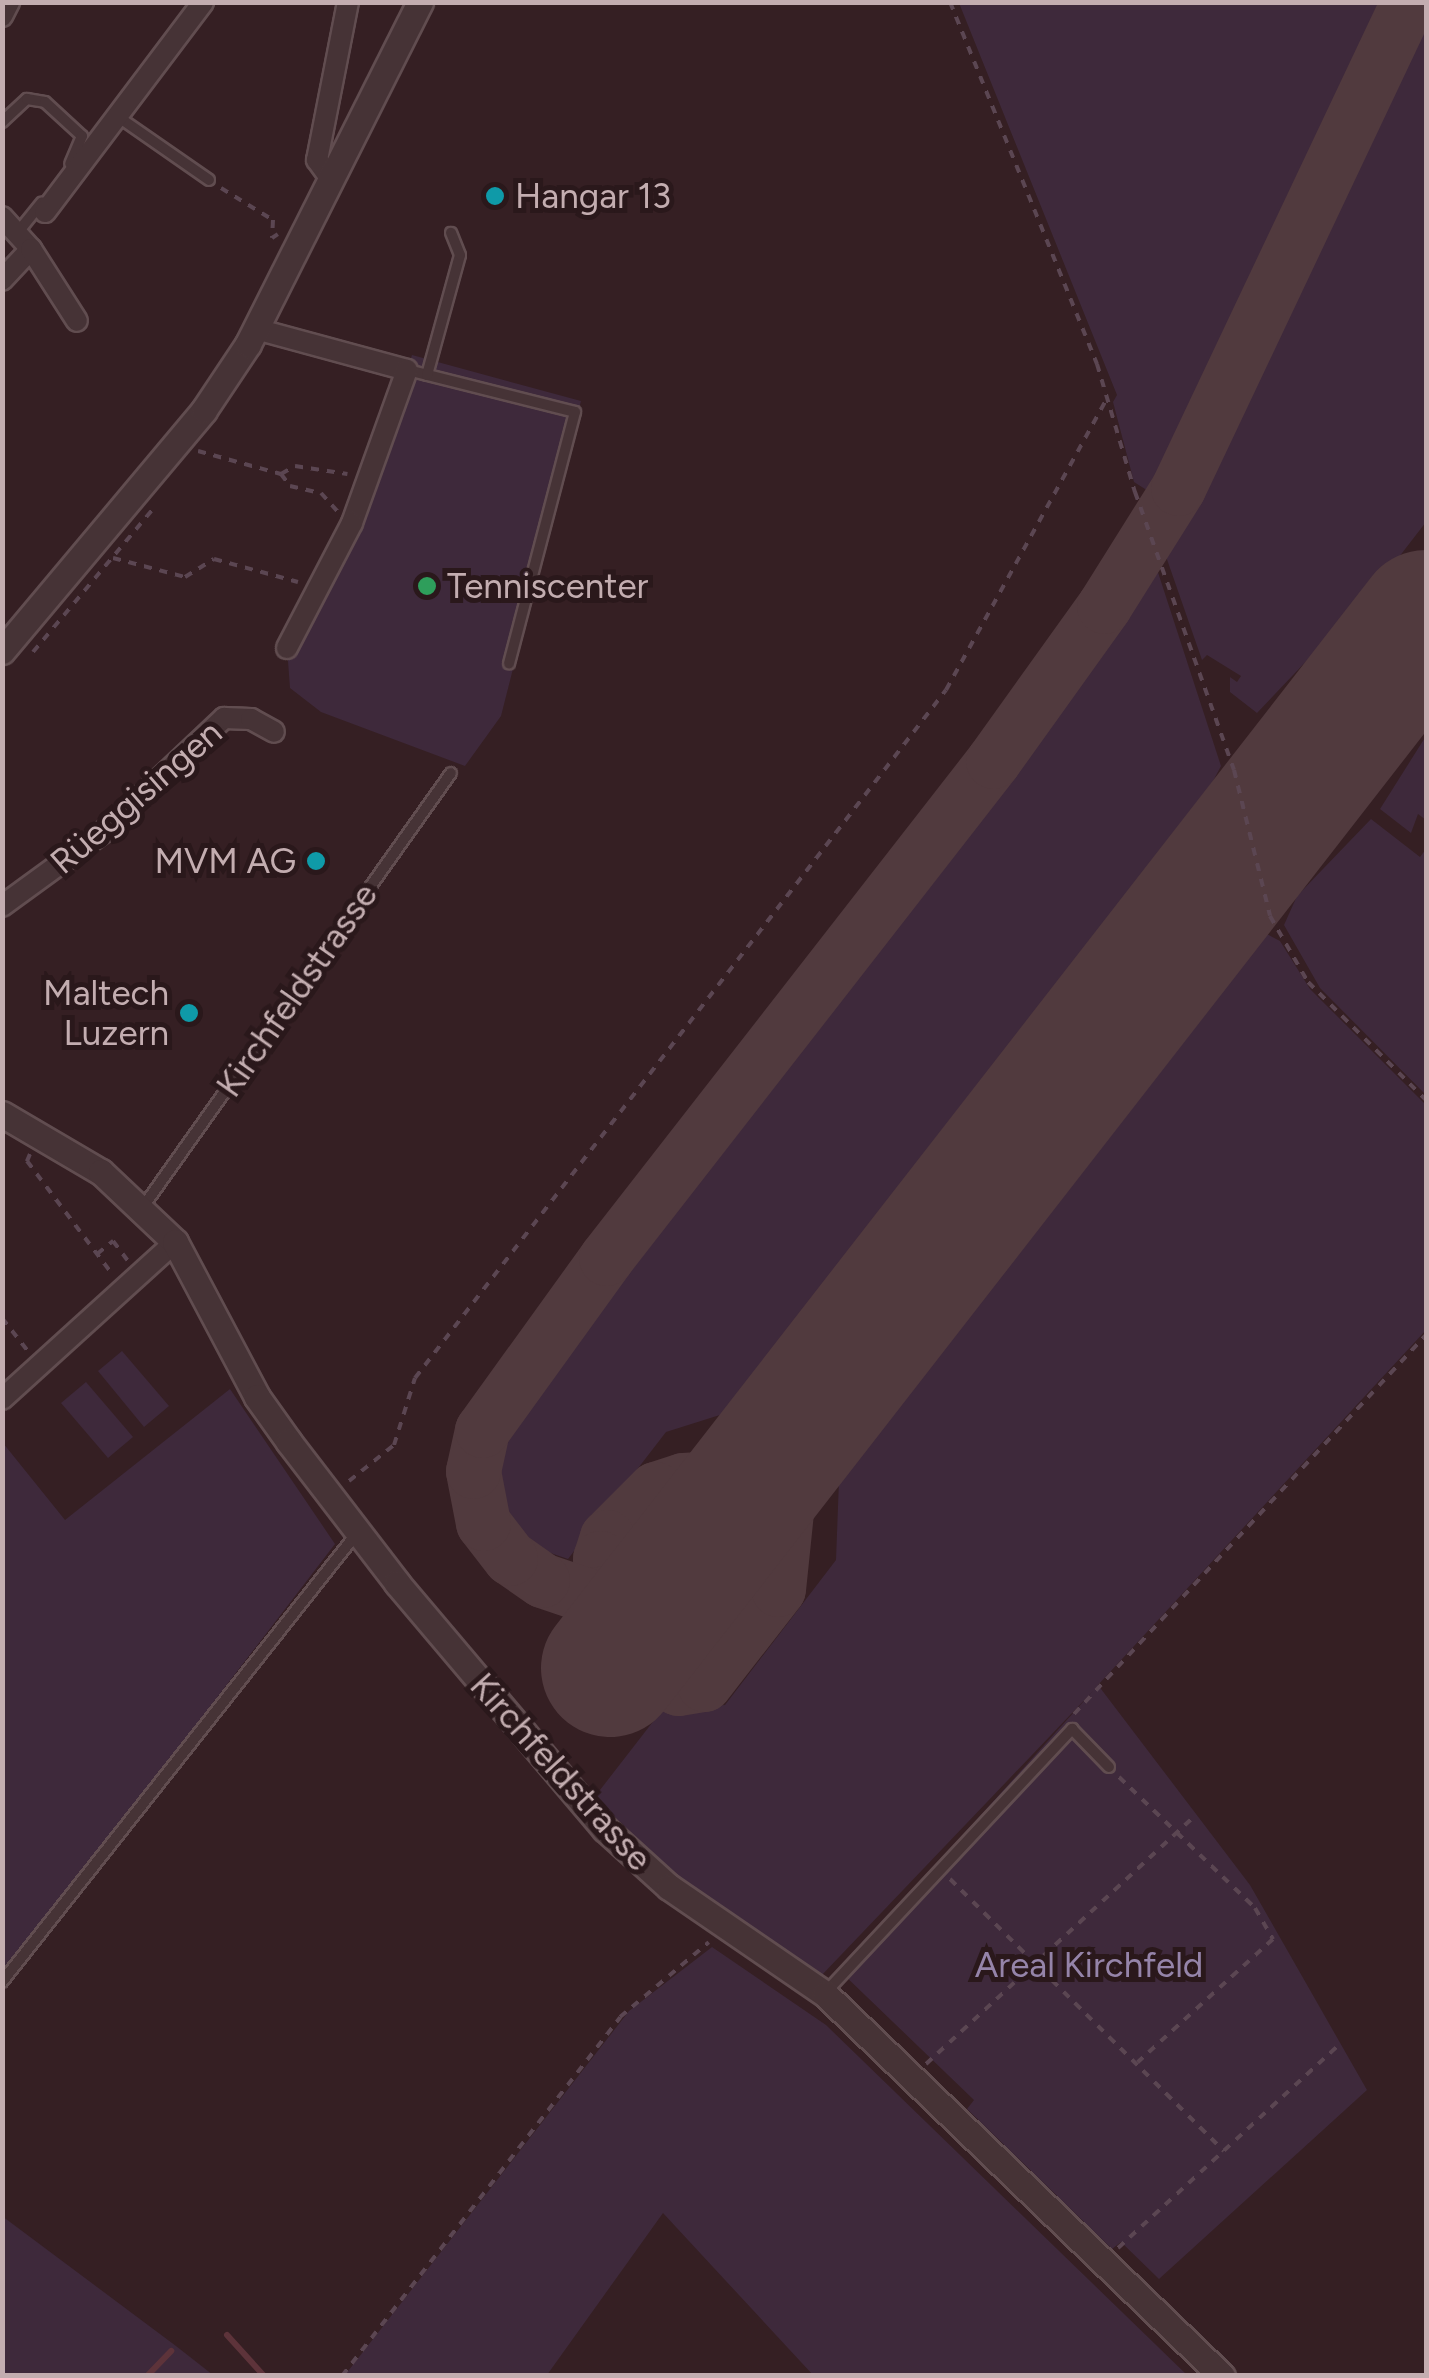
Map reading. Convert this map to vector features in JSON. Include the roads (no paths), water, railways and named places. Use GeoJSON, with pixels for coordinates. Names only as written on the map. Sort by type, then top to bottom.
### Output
{"type":"FeatureCollection","features":[{"type":"Feature","properties":{"kind":"street"},"geometry":{"type":"LineString","coordinates":[[2,16],[9,2]]}},
{"type":"Feature","properties":{"kind":"street"},"geometry":{"type":"LineString","coordinates":[[46,212],[203,2]]}},
{"type":"Feature","properties":{"kind":"street"},"geometry":{"type":"LineString","coordinates":[[330,179],[318,160],[348,2]]}},
{"type":"Feature","properties":{"kind":"street"},"geometry":{"type":"LineString","coordinates":[[2,651],[204,410],[256,328],[420,2]]}},
{"type":"Feature","properties":{"kind":"street"},"geometry":{"type":"LineString","coordinates":[[2,280],[17,233]]}},
{"type":"Feature","properties":{"kind":"street"},"geometry":{"type":"LineString","coordinates":[[17,233],[77,321]]}},
{"type":"Feature","properties":{"kind":"street"},"geometry":{"type":"LineString","coordinates":[[256,328],[417,373],[352,523],[288,648]]}},
{"type":"Feature","properties":{"kind":"street","name":"Rüeggisingen"},"geometry":{"type":"LineString","coordinates":[[2,906],[102,833],[224,718],[251,719],[274,732]]}},
{"type":"Feature","properties":{"kind":"street","name":"Kirchfeldstrasse"},"geometry":{"type":"LineString","coordinates":[[2,1114],[40,1131],[143,1206],[175,1242],[257,1397],[357,1533],[606,1829],[669,1887],[825,1994],[1222,2376]]}},
{"type":"Feature","properties":{"kind":"street"},"geometry":{"type":"LineString","coordinates":[[2,1399],[175,1242]]}},
{"type":"Feature","properties":{"kind":"lane"},"geometry":{"type":"LineString","coordinates":[[2,122],[34,98],[82,136],[74,158],[17,233]]}},
{"type":"Feature","properties":{"kind":"lane"},"geometry":{"type":"LineString","coordinates":[[117,116],[209,180]]}},
{"type":"Feature","properties":{"kind":"lane"},"geometry":{"type":"LineString","coordinates":[[451,233],[460,255],[417,373],[576,412],[510,664]]}},
{"type":"Feature","properties":{"kind":"lane","name":"Kirchfeldstrasse"},"geometry":{"type":"LineString","coordinates":[[143,1206],[451,773]]}},
{"type":"Feature","properties":{"kind":"lane"},"geometry":{"type":"LineString","coordinates":[[2,1982],[357,1533]]}},
{"type":"Feature","properties":{"kind":"lane"},"geometry":{"type":"LineString","coordinates":[[825,1994],[1072,1729],[1109,1767]]}},
{"type":"Feature","properties":{"kind":"waterway"},"geometry":{"type":"LineString","coordinates":[[227,2335],[264,2376]]}},
{"type":"Feature","properties":{"kind":"waterway"},"geometry":{"type":"LineString","coordinates":[[147,2376],[171,2351]]}},
{"type":"Feature","properties":{"kind":"place","name":"Hangar 13"},"geometry":{"type":"Point","coordinates":[495,196]}},
{"type":"Feature","properties":{"kind":"place","name":"Tenniscenter"},"geometry":{"type":"Point","coordinates":[427,586]}},
{"type":"Feature","properties":{"kind":"place","name":"MVM AG"},"geometry":{"type":"Point","coordinates":[316,861]}},
{"type":"Feature","properties":{"kind":"place","name":"Maltech Luzern"},"geometry":{"type":"Point","coordinates":[189,1013]}},
{"type":"Feature","properties":{"kind":"park label","name":"Areal Kirchfeld"},"geometry":{"type":"Point","coordinates":[1089,1965]}}]}
